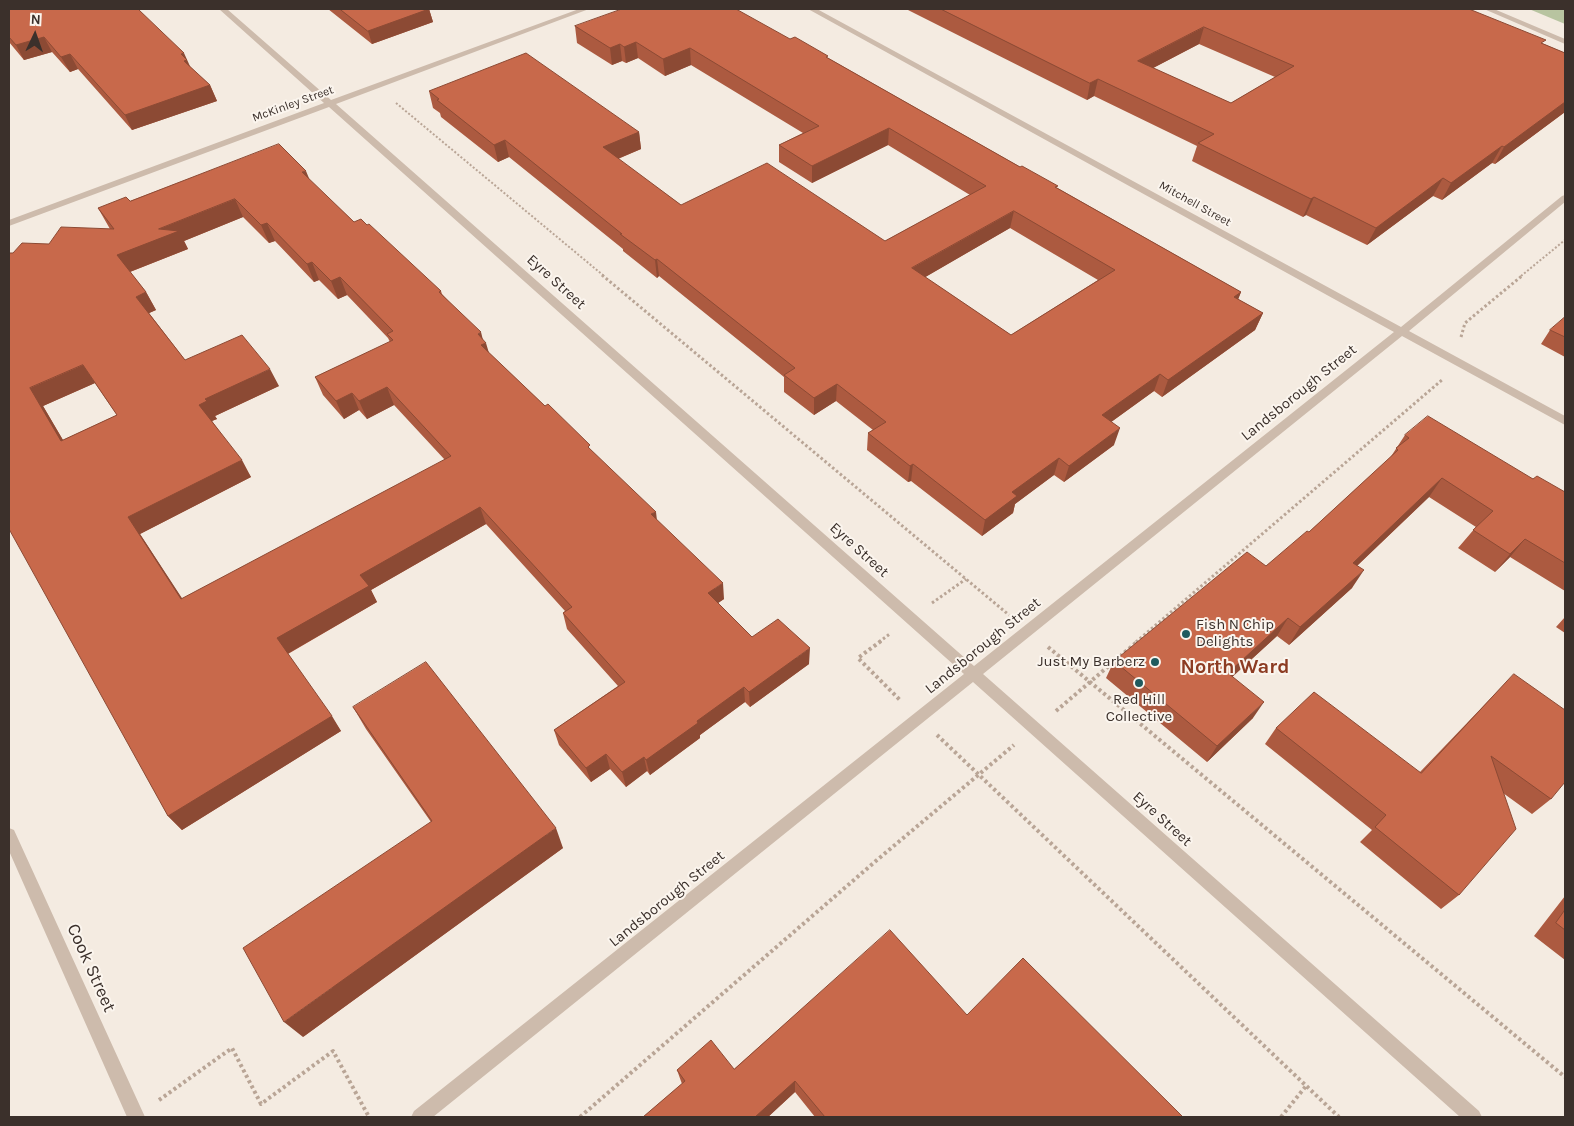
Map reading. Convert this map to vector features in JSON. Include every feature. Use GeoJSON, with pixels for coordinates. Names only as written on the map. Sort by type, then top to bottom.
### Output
{"type":"FeatureCollection","features":[{"type":"Feature","properties":{"kind":"street","name":"Eyre Street"},"geometry":{"type":"LineString","coordinates":[[223,9],[1473,1117]]}},
{"type":"Feature","properties":{"kind":"street","name":"McKinley Street"},"geometry":{"type":"LineString","coordinates":[[9,224],[585,9]]}},
{"type":"Feature","properties":{"kind":"street","name":"Mitchell Street"},"geometry":{"type":"LineString","coordinates":[[812,9],[1565,421]]}},
{"type":"Feature","properties":{"kind":"street"},"geometry":{"type":"LineString","coordinates":[[1488,9],[1565,42]]}},
{"type":"Feature","properties":{"kind":"street","name":"Landsborough Street"},"geometry":{"type":"LineString","coordinates":[[420,1117],[1402,332],[1565,198]]}},
{"type":"Feature","properties":{"kind":"street","name":"Cook Street"},"geometry":{"type":"LineString","coordinates":[[9,835],[136,1117]]}},
{"type":"Feature","properties":{"kind":"path"},"geometry":{"type":"LineString","coordinates":[[377,86],[1028,631],[1565,1076]]}},
{"type":"Feature","properties":{"kind":"path"},"geometry":{"type":"LineString","coordinates":[[580,1117],[977,775],[1036,728],[1427,394],[1460,363],[1473,344],[1461,337],[1466,322],[1565,240]]}},
{"type":"Feature","properties":{"kind":"path"},"geometry":{"type":"LineString","coordinates":[[858,658],[977,775],[1339,1117]]}},
{"type":"Feature","properties":{"kind":"path"},"geometry":{"type":"LineString","coordinates":[[136,1117],[232,1048],[261,1104],[333,1052],[369,1117]]}},
{"type":"Feature","properties":{"kind":"path"},"geometry":{"type":"LineString","coordinates":[[1281,1117],[1306,1086]]}},
{"type":"Feature","properties":{"kind":"green space"},"geometry":{"type":"Polygon","coordinates":[[[1529,9],[1565,9],[1565,24],[1529,9]]]}},
{"type":"Feature","properties":{"kind":"building"},"geometry":{"type":"Polygon","coordinates":[[[9,9],[138,9],[184,53],[181,54],[187,60],[184,61],[210,85],[125,115],[70,54],[61,57],[44,37],[16,45],[9,37],[9,9]]]}},
{"type":"Feature","properties":{"kind":"building"},"geometry":{"type":"Polygon","coordinates":[[[340,9],[429,9],[368,31],[340,9]]]}},
{"type":"Feature","properties":{"kind":"building"},"geometry":{"type":"Polygon","coordinates":[[[622,9],[736,9],[790,39],[795,37],[828,56],[826,57],[1020,167],[1022,166],[1058,186],[1055,187],[1241,292],[1234,297],[1263,313],[1168,380],[1160,374],[1102,415],[1120,428],[1069,466],[1059,458],[1012,492],[1017,496],[985,520],[913,464],[910,466],[868,433],[886,422],[837,384],[814,398],[784,375],[795,368],[657,259],[655,260],[620,234],[622,234],[505,140],[494,145],[437,100],[439,99],[429,91],[526,53],[639,132],[603,147],[681,205],[767,163],[885,241],[986,186],[889,128],[812,166],[779,145],[819,126],[690,48],[663,59],[636,42],[624,47],[620,44],[610,48],[575,26],[622,9]],[[1014,211],[912,268],[1011,335],[1115,270],[1014,211]]]}},
{"type":"Feature","properties":{"kind":"building"},"geometry":{"type":"Polygon","coordinates":[[[941,9],[1469,9],[1546,40],[1541,43],[1565,53],[1565,102],[1451,183],[1443,178],[1376,228],[1314,197],[1311,199],[1198,143],[1214,134],[1098,79],[1090,83],[941,9]],[[1204,27],[1138,61],[1231,103],[1294,66],[1204,27]]]}},
{"type":"Feature","properties":{"kind":"building"},"geometry":{"type":"Polygon","coordinates":[[[279,144],[306,171],[302,172],[354,222],[361,219],[367,225],[369,224],[441,291],[439,292],[481,332],[478,334],[486,343],[481,345],[545,406],[548,404],[590,445],[588,447],[656,512],[651,514],[723,583],[708,593],[752,637],[778,619],[810,648],[749,692],[744,687],[646,760],[644,757],[622,772],[606,754],[586,768],[554,730],[625,682],[563,613],[572,607],[480,507],[360,575],[369,586],[277,638],[332,716],[168,816],[9,529],[9,253],[13,253],[22,243],[49,244],[61,227],[114,229],[98,208],[126,197],[130,201],[279,144]],[[235,199],[159,229],[179,231],[117,255],[146,292],[136,297],[185,360],[242,335],[270,369],[205,399],[207,401],[199,405],[242,460],[128,517],[181,599],[451,456],[387,387],[359,401],[352,393],[336,401],[315,377],[393,340],[387,334],[393,331],[340,277],[331,281],[312,262],[307,264],[267,223],[261,225],[235,199]],[[83,365],[30,388],[61,441],[117,415],[83,365]]]}},
{"type":"Feature","properties":{"kind":"building"},"geometry":{"type":"Polygon","coordinates":[[[1565,317],[1565,337],[1550,330],[1565,317]]]}},
{"type":"Feature","properties":{"kind":"building"},"geometry":{"type":"Polygon","coordinates":[[[1428,416],[1533,479],[1537,476],[1565,492],[1565,563],[1525,539],[1510,554],[1473,530],[1493,511],[1442,478],[1353,563],[1364,570],[1300,627],[1288,618],[1228,673],[1264,702],[1217,746],[1114,661],[1247,552],[1266,566],[1307,531],[1309,532],[1398,450],[1396,448],[1409,438],[1405,435],[1428,416]]]}},
{"type":"Feature","properties":{"kind":"building"},"geometry":{"type":"Polygon","coordinates":[[[426,662],[556,828],[284,1022],[243,948],[432,821],[353,707],[426,662]]]}},
{"type":"Feature","properties":{"kind":"building"},"geometry":{"type":"Polygon","coordinates":[[[1514,674],[1565,710],[1565,782],[1551,799],[1491,756],[1516,829],[1459,895],[1375,827],[1386,815],[1276,728],[1314,692],[1421,773],[1514,674]]]}},
{"type":"Feature","properties":{"kind":"building"},"geometry":{"type":"Polygon","coordinates":[[[1565,910],[1565,930],[1556,923],[1565,910]]]}},
{"type":"Feature","properties":{"kind":"building"},"geometry":{"type":"Polygon","coordinates":[[[890,930],[967,1015],[1023,958],[1183,1117],[825,1117],[795,1081],[755,1117],[643,1117],[685,1081],[677,1070],[711,1040],[734,1069],[890,930]]]}},
{"type":"Feature","properties":{"kind":"place","name":"Fish N Chip Delights"},"geometry":{"type":"Point","coordinates":[1186,634]}},
{"type":"Feature","properties":{"kind":"place","name":"Just My Barberz"},"geometry":{"type":"Point","coordinates":[1155,662]}},
{"type":"Feature","properties":{"kind":"place","name":"Red Hill Collective"},"geometry":{"type":"Point","coordinates":[1139,683]}},
{"type":"Feature","properties":{"kind":"district","name":"North Ward"},"geometry":{"type":"Point","coordinates":[1235,667]}}]}
